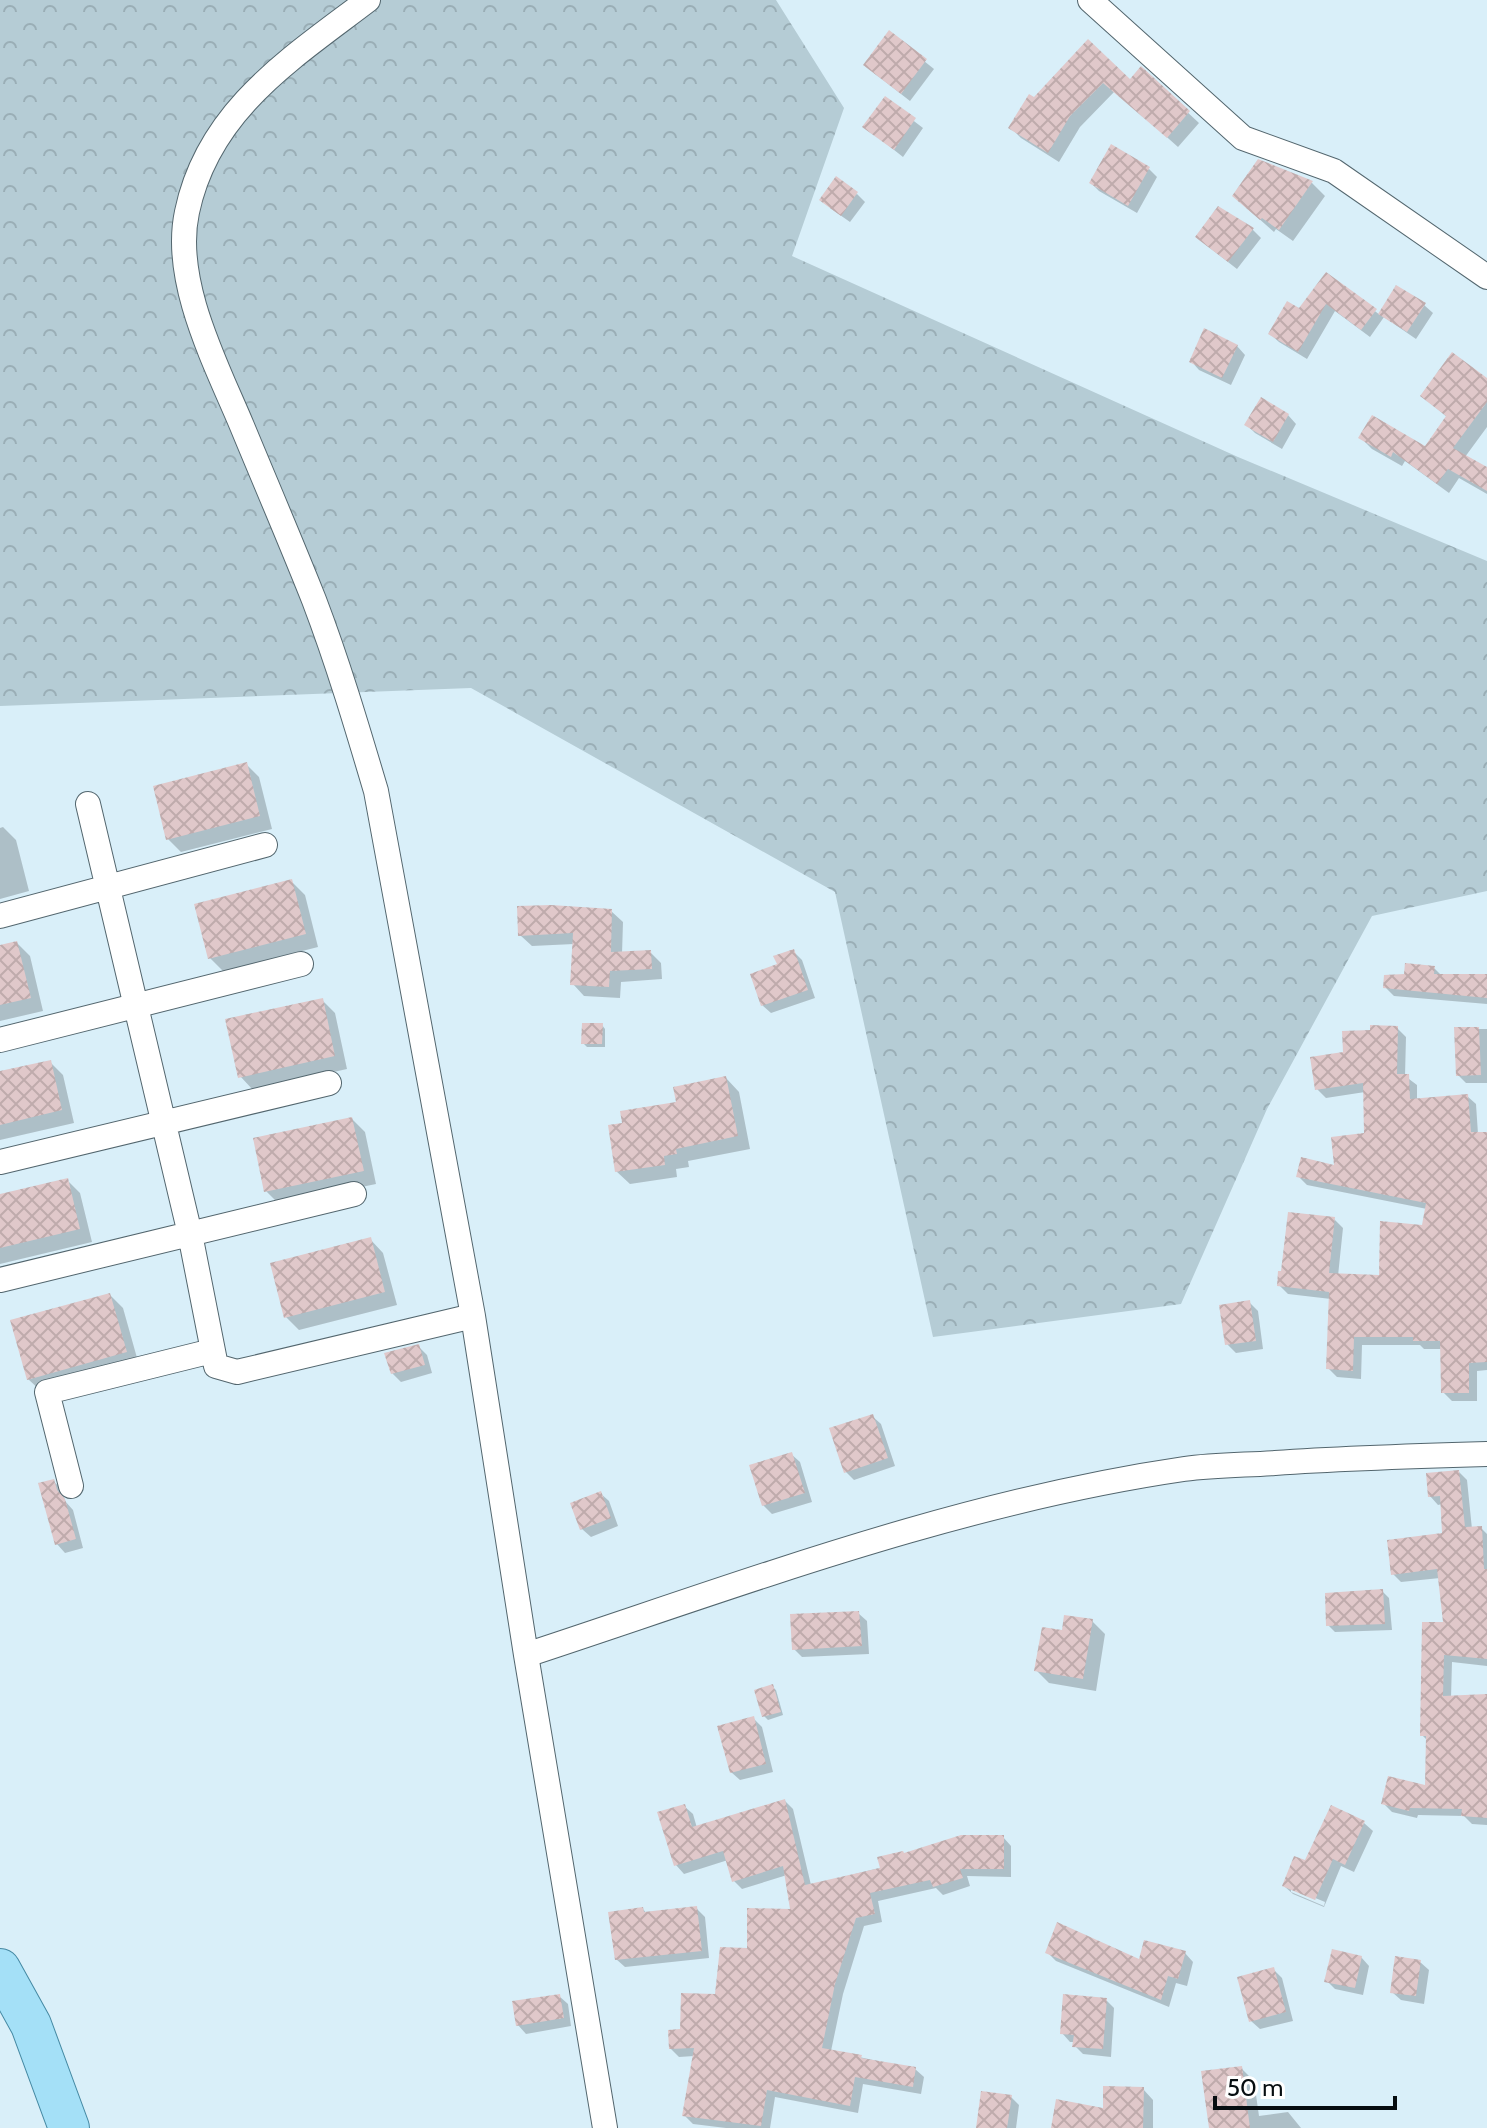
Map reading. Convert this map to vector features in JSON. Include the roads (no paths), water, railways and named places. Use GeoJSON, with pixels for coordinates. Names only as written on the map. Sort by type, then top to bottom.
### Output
{"type":"FeatureCollection","features":[{"type":"Feature","properties":{"kind":"main road"},"geometry":{"type":"LineString","coordinates":[[0,1969],[31,2025],[69,2128]]}},
{"type":"Feature","properties":{"kind":"street"},"geometry":{"type":"LineString","coordinates":[[368,0],[266,79],[230,118],[205,161],[187,212],[185,265],[198,322],[315,603],[352,709],[376,791],[473,1316],[605,2128]]}},
{"type":"Feature","properties":{"kind":"street"},"geometry":{"type":"LineString","coordinates":[[1090,0],[1243,138],[1334,171],[1487,277]]}},
{"type":"Feature","properties":{"kind":"street"},"geometry":{"type":"LineString","coordinates":[[88,804],[190,1234],[216,1366],[237,1372],[473,1316]]}},
{"type":"Feature","properties":{"kind":"street"},"geometry":{"type":"LineString","coordinates":[[0,916],[265,845]]}},
{"type":"Feature","properties":{"kind":"street"},"geometry":{"type":"LineString","coordinates":[[0,1040],[301,964]]}},
{"type":"Feature","properties":{"kind":"street"},"geometry":{"type":"LineString","coordinates":[[0,1162],[329,1083]]}},
{"type":"Feature","properties":{"kind":"street"},"geometry":{"type":"LineString","coordinates":[[0,1280],[354,1194]]}},
{"type":"Feature","properties":{"kind":"street"},"geometry":{"type":"LineString","coordinates":[[71,1486],[47,1392],[212,1351]]}},
{"type":"Feature","properties":{"kind":"street"},"geometry":{"type":"LineString","coordinates":[[526,1655],[899,1533],[1014,1502],[1110,1481],[1188,1469],[1367,1457],[1487,1454]]}}]}
